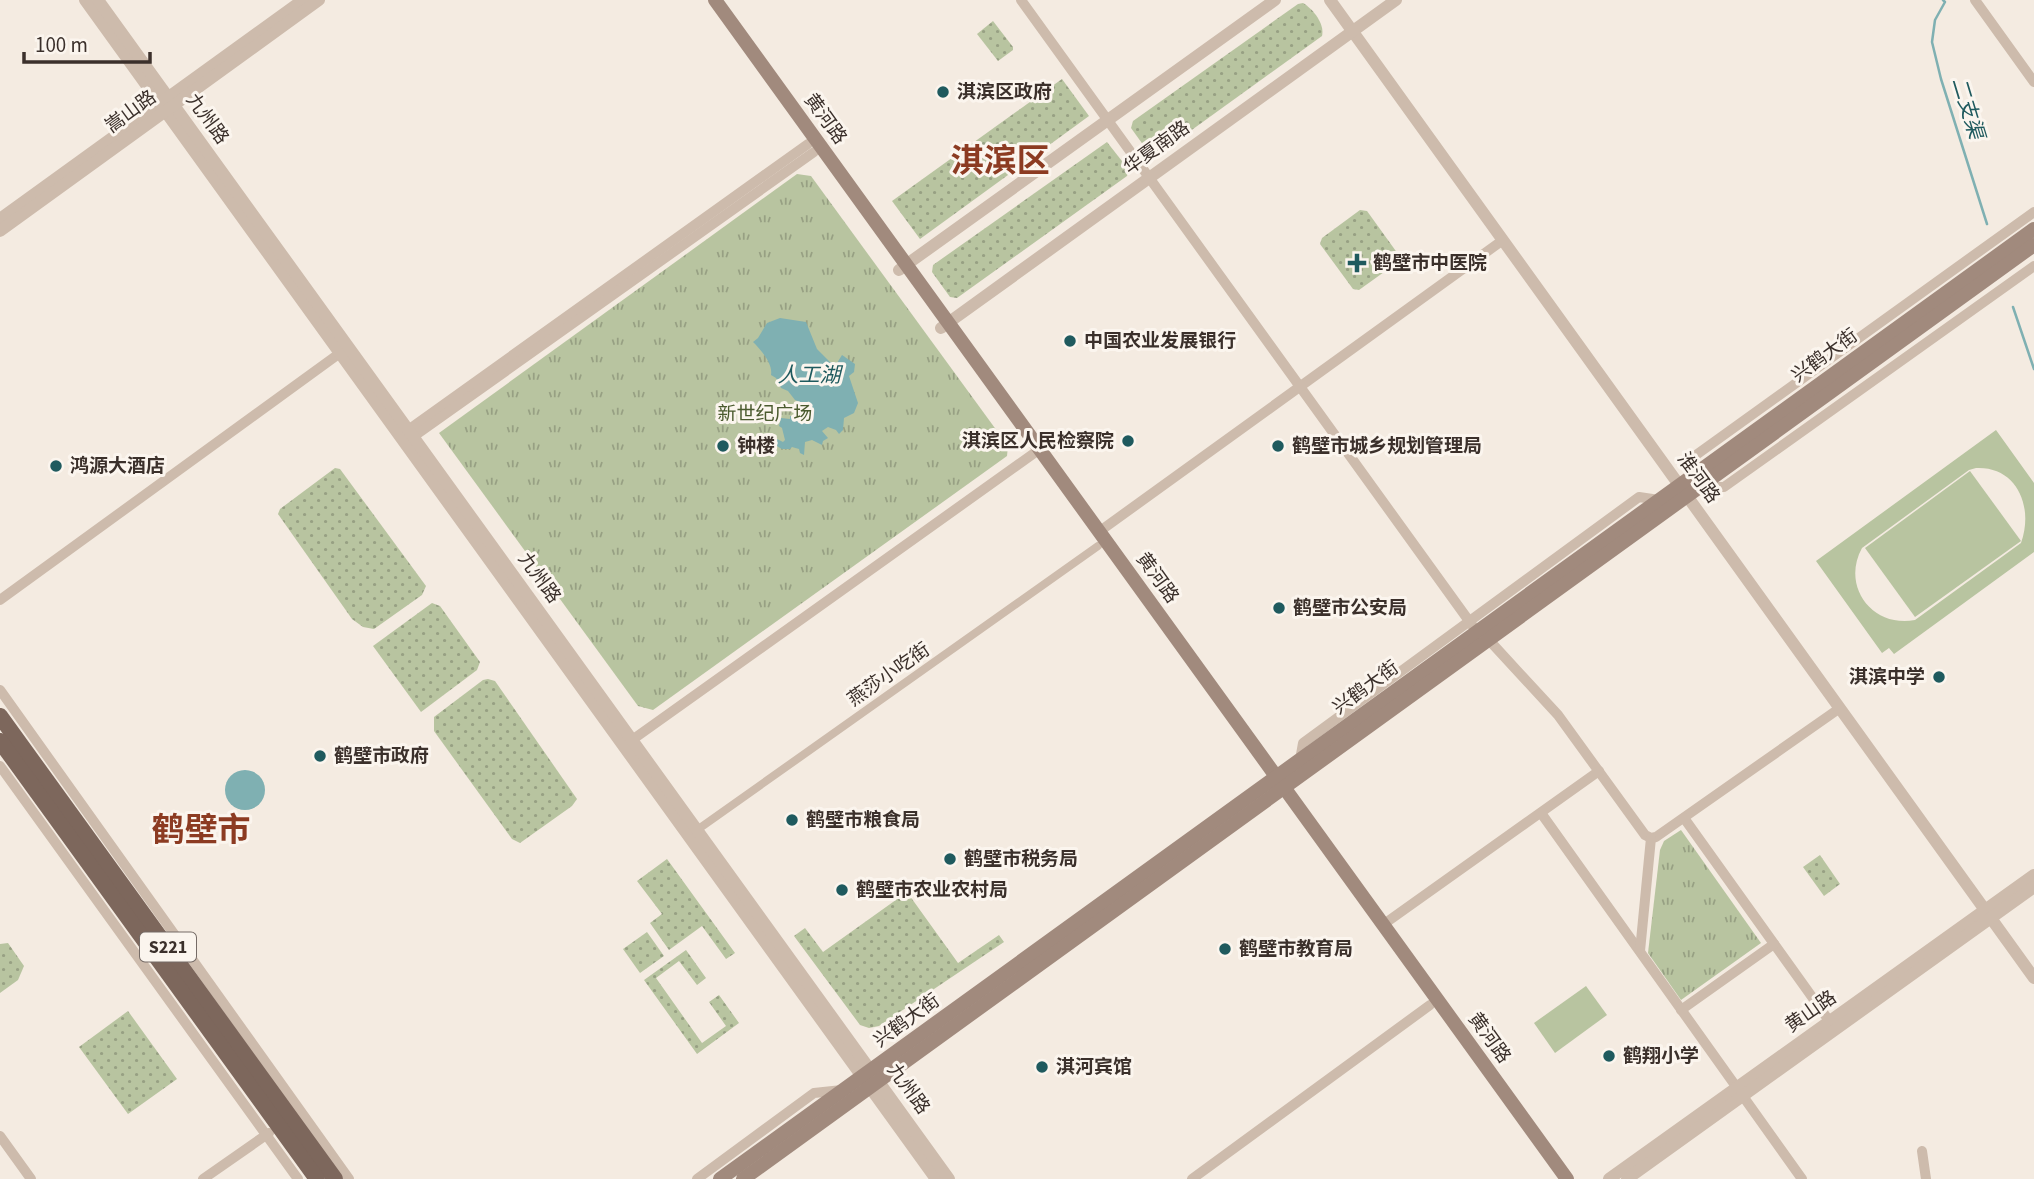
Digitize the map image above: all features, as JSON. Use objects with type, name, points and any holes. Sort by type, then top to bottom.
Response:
[{"type":"main road","name":"黄河路","points":[[704,0],[811,148],[903,267]]},
{"type":"main road","name":"黄河路","points":[[716,0],[903,267],[1277,784],[1430,1005],[1556,1179]]},
{"type":"main road","name":"兴鹤大街","points":[[1277,784],[1300,760],[1659,500],[1688,486],[2034,229]]},
{"type":"main road","name":"兴鹤大街","points":[[743,1179],[870,1079],[1277,784],[1478,631],[2034,245]]},
{"type":"main road","name":"S221","points":[[0,716],[335,1179]]},
{"type":"main road","name":"S221","points":[[0,741],[272,1130],[317,1179]]},
{"type":"main road","name":"黄河路","points":[[1277,784],[1384,924],[1567,1179]]},
{"type":"main road","name":"兴鹤大街","points":[[720,1179],[845,1090],[870,1079]]},
{"type":"street","name":"九州路","points":[[85,0],[167,104],[411,433],[697,830],[936,1179]]},
{"type":"street","name":"九州路","points":[[98,0],[340,353],[870,1079],[949,1179]]},
{"type":"street","name":"嵩山路","points":[[0,231],[303,0]]},
{"type":"street","name":"嵩山路","points":[[0,219],[320,0]]},
{"type":"street","points":[[1021,0],[1478,631],[1558,715],[1645,835],[1651,838]]},
{"type":"street","points":[[903,267],[1275,0]]},
{"type":"street","name":"淮河路","points":[[1330,0],[1503,240],[1688,486],[1840,708],[2034,978]]},
{"type":"street","name":"华夏南路","points":[[945,325],[1396,0]]},
{"type":"street","points":[[1975,0],[2034,82]]},
{"type":"street","points":[[411,433],[811,148]]},
{"type":"street","points":[[2034,212],[1696,455],[1688,486],[1724,487],[2034,266]]},
{"type":"street","points":[[1099,538],[1300,387],[1503,240]]},
{"type":"street","points":[[0,600],[340,353]]},
{"type":"street","points":[[632,740],[1036,452]]},
{"type":"street","name":"燕莎小吃街","points":[[697,830],[1099,538]]},
{"type":"street","points":[[0,690],[349,1179]]},
{"type":"street","points":[[1651,838],[1684,818],[1840,708]]},
{"type":"street","points":[[0,766],[272,1130],[298,1179]]},
{"type":"street","points":[[1384,924],[1599,771]]},
{"type":"street","points":[[1541,813],[1802,1179]]},
{"type":"street","points":[[1684,818],[1830,1022]]},
{"type":"street","points":[[1640,951],[1651,838]]},
{"type":"street","name":"黄山路","points":[[1609,1179],[1740,1092],[1988,914],[2034,874]]},
{"type":"street","name":"黄山路","points":[[1627,1179],[1830,1022],[1988,914],[2034,887]]},
{"type":"street","points":[[1681,1010],[1774,944]]},
{"type":"street","points":[[1192,1179],[1430,1005]]},
{"type":"street","points":[[697,1179],[814,1093],[845,1090]]},
{"type":"street","points":[[203,1179],[272,1130]]},
{"type":"street","points":[[0,1136],[31,1179]]},
{"type":"street","points":[[1922,1151],[1926,1179]]},
{"type":"green space","points":[[1303,3],[1317,17],[1322,27],[1322,36],[1157,155],[1149,153],[1131,128],[1133,121]]},
{"type":"green space","points":[[993,21],[1013,47],[1013,50],[998,61],[977,34]]},
{"type":"green space","points":[[1062,79],[1089,116],[920,239],[892,201]]},
{"type":"green space","points":[[1107,142],[1129,170],[1127,176],[957,298],[950,297],[932,272],[933,265]]},
{"type":"green space","name":"新世纪广场","points":[[797,174],[811,176],[1008,446],[1007,456],[653,710],[638,706],[439,433]]},
{"type":"green space","points":[[1360,210],[1367,211],[1398,254],[1398,262],[1359,290],[1353,289],[1320,244],[1322,238]]},
{"type":"green space","points":[[1996,430],[2034,483],[2034,552],[1894,654],[1889,648],[1882,653],[1816,561]],"holes":[[[1990,469],[2012,481],[2019,491],[2025,516],[2021,543],[1915,620],[1900,621],[1874,611],[1858,590],[1855,576],[1856,562],[1862,548],[1969,470]]]},
{"type":"green space","points":[[335,468],[340,469],[426,586],[422,595],[374,629],[363,627],[352,619],[278,514],[280,509]]},
{"type":"green space","points":[[1970,471],[2021,541],[1915,617],[1865,548]]},
{"type":"green space","points":[[432,603],[440,606],[480,662],[477,670],[421,712],[373,646]]},
{"type":"green space","points":[[488,679],[495,681],[577,799],[572,806],[520,843],[512,839],[434,731],[434,717]]},
{"type":"green space","points":[[1681,830],[1761,943],[1681,1000],[1648,953],[1660,850],[1664,841]]},
{"type":"green space","points":[[1820,855],[1840,884],[1824,896],[1803,867]]},
{"type":"green space","points":[[667,859],[735,953],[726,959],[702,926],[669,950],[650,923],[662,914],[637,881]]},
{"type":"green space","points":[[907,892],[958,963],[999,935],[1004,942],[879,1026],[869,1028],[860,1025],[794,936],[805,928],[823,952]]},
{"type":"green space","points":[[647,932],[664,956],[640,973],[623,949]]},
{"type":"green space","points":[[8,943],[24,966],[18,980],[0,993],[0,944]]},
{"type":"green space","points":[[686,950],[706,978],[697,985],[679,961],[656,978],[702,1043],[726,1026],[709,1002],[719,995],[739,1023],[697,1054],[644,980]]},
{"type":"green space","points":[[1586,986],[1607,1015],[1555,1053],[1534,1023]]},
{"type":"green space","points":[[128,1011],[177,1079],[128,1114],[79,1047]]},
{"type":"water","name":"人工湖","points":[[780,318],[806,322],[817,349],[830,362],[837,363],[842,355],[855,364],[854,372],[849,376],[858,403],[854,413],[844,418],[843,430],[839,434],[828,427],[822,431],[828,438],[822,445],[812,440],[805,442],[804,455],[799,449],[782,449],[773,444],[775,438],[783,442],[785,440],[779,426],[781,418],[803,417],[810,406],[795,400],[788,391],[781,388],[776,378],[771,375],[766,358],[753,342],[767,323]]},
{"type":"water","points":[[245,770],[259,776],[265,790],[259,804],[245,810],[231,804],[225,790],[231,776]]},
{"type":"waterway","name":"二支渠","points":[[1943,0],[1945,2],[1935,20],[1932,42],[1987,224]]},
{"type":"waterway","name":"二支渠","points":[[2013,307],[2034,369]]},
{"type":"place","name":"淇滨区政府","points":[[943,92]]},
{"type":"place","name":"鹤壁市中医院","points":[[1357,263]]},
{"type":"place","name":"中国农业发展银行","points":[[1070,341]]},
{"type":"place","name":"淇滨区人民检察院","points":[[1128,441]]},
{"type":"place","name":"钟楼","points":[[723,446]]},
{"type":"place","name":"鹤壁市城乡规划管理局","points":[[1278,446]]},
{"type":"place","name":"鸿源大酒店","points":[[56,466]]},
{"type":"place","name":"鹤壁市公安局","points":[[1279,608]]},
{"type":"place","name":"淇滨中学","points":[[1939,677]]},
{"type":"place","name":"鹤壁市政府","points":[[320,756]]},
{"type":"place","name":"鹤壁市粮食局","points":[[792,820]]},
{"type":"place","name":"鹤壁市税务局","points":[[950,859]]},
{"type":"place","name":"鹤壁市农业农村局","points":[[842,890]]},
{"type":"place","name":"鹤壁市教育局","points":[[1225,949]]},
{"type":"place","name":"鹤翔小学","points":[[1609,1056]]},
{"type":"place","name":"淇河宾馆","points":[[1042,1067]]},
{"type":"district","name":"淇滨区","points":[[1000,161]]},
{"type":"district","name":"鹤壁市","points":[[201,830]]}]
